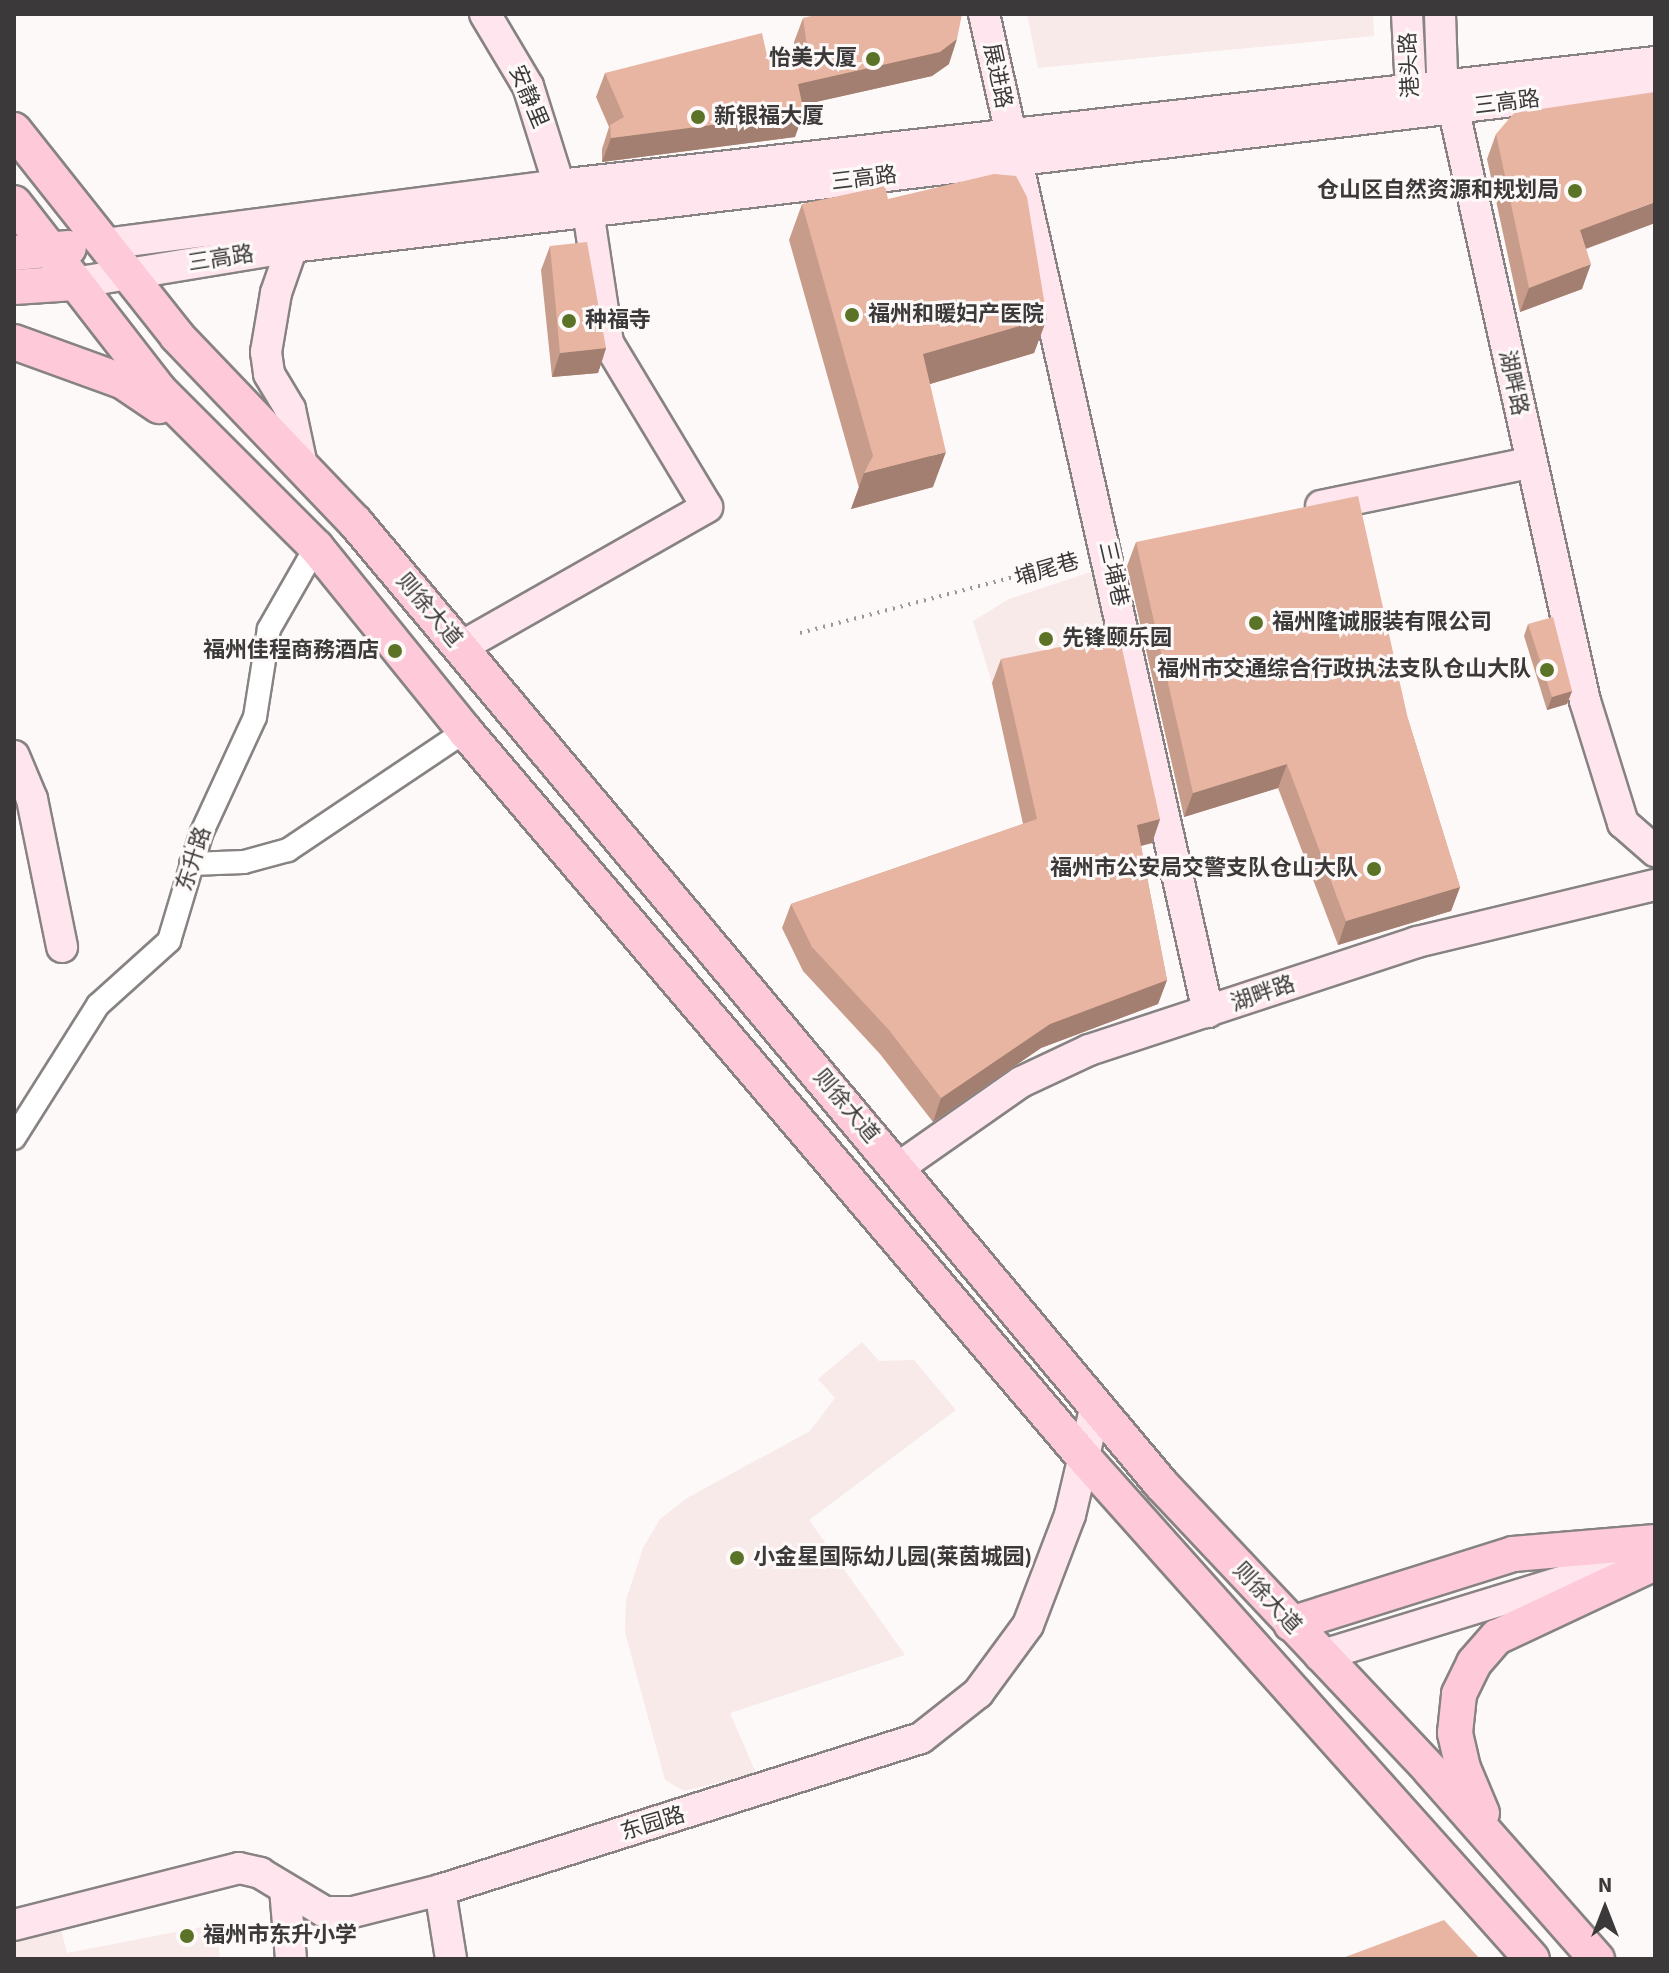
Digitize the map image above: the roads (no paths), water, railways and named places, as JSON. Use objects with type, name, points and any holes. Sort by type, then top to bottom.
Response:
[{"type":"main road","name":"则徐大道","points":[[14,130],[177,336],[355,522],[1161,1484],[1495,1843],[1597,1959]]},
{"type":"main road","name":"则徐大道","points":[[14,203],[159,390],[316,547],[465,731],[1086,1460],[1532,1959]]},
{"type":"main road","points":[[14,253],[105,244]]},
{"type":"main road","points":[[14,287],[74,283]]},
{"type":"main road","points":[[14,342],[136,388],[256,487]]},
{"type":"main road","points":[[1291,1624],[1513,1554],[1655,1542]]},
{"type":"main road","points":[[1495,1843],[1463,1768],[1455,1733],[1459,1694],[1474,1663],[1497,1637],[1655,1563]]},
{"type":"street","name":"安静里","points":[[485,14],[528,86],[559,185]]},
{"type":"street","name":"展进路","points":[[984,14],[1014,149]]},
{"type":"street","name":"港头路","points":[[1407,14],[1412,102]]},
{"type":"street","name":"港头路","points":[[1440,14],[1447,98]]},
{"type":"street","name":"三高路","points":[[1447,98],[1655,62]]},
{"type":"street","name":"三高路","points":[[74,283],[292,247],[588,211],[1014,149],[1447,98],[1655,84]]},
{"type":"street","name":"湖畔路","points":[[1447,98],[1585,701],[1623,823],[1655,851]]},
{"type":"street","name":"三高路","points":[[105,244],[559,185],[1014,149]]},
{"type":"street","name":"三埔巷","points":[[1014,149],[1122,548],[1208,1012]]},
{"type":"street","points":[[461,647],[707,507],[608,343],[588,211]]},
{"type":"street","points":[[292,247],[276,293],[266,352],[276,391],[290,409],[303,470]]},
{"type":"street","points":[[1285,513],[1529,463]]},
{"type":"street","name":"东升路","points":[[14,1138],[98,1005],[169,941],[191,864],[255,717],[269,629],[316,547]]},
{"type":"street","points":[[191,864],[244,862],[288,850],[465,731]]},
{"type":"street","points":[[14,756],[32,799],[62,947]]},
{"type":"street","name":"湖畔路","points":[[898,1168],[1036,1073],[1417,942],[1655,885]]},
{"type":"street","name":"东园路","points":[[14,1925],[227,1869],[260,1873],[310,1905],[339,1914],[440,1890],[903,1745],[938,1729],[978,1693],[1028,1625],[1086,1460],[1096,1405]]},
{"type":"street","points":[[1320,1656],[1655,1552]]},
{"type":"street","points":[[285,1889],[291,1959]]},
{"type":"street","points":[[440,1890],[451,1959]]},
{"type":"place","name":"怡美大厦","points":[[873,59]]},
{"type":"place","name":"新银福大厦","points":[[698,117]]},
{"type":"place","name":"仓山区自然资源和规划局","points":[[1575,191]]},
{"type":"place","name":"福州和暖妇产医院","points":[[852,315]]},
{"type":"place","name":"种福寺","points":[[569,321]]},
{"type":"place","name":"福州隆诚服装有限公司","points":[[1256,623]]},
{"type":"place","name":"先锋颐乐园","points":[[1046,639]]},
{"type":"place","name":"福州佳程商務酒店","points":[[395,651]]},
{"type":"place","name":"福州市交通综合行政执法支队仓山大队","points":[[1547,670]]},
{"type":"place","name":"福州市公安局交警支队仓山大队","points":[[1374,869]]},
{"type":"place","name":"小金星国际幼儿园(莱茵城园)","points":[[737,1558]]},
{"type":"place","name":"福州市东升小学","points":[[187,1936]]}]
